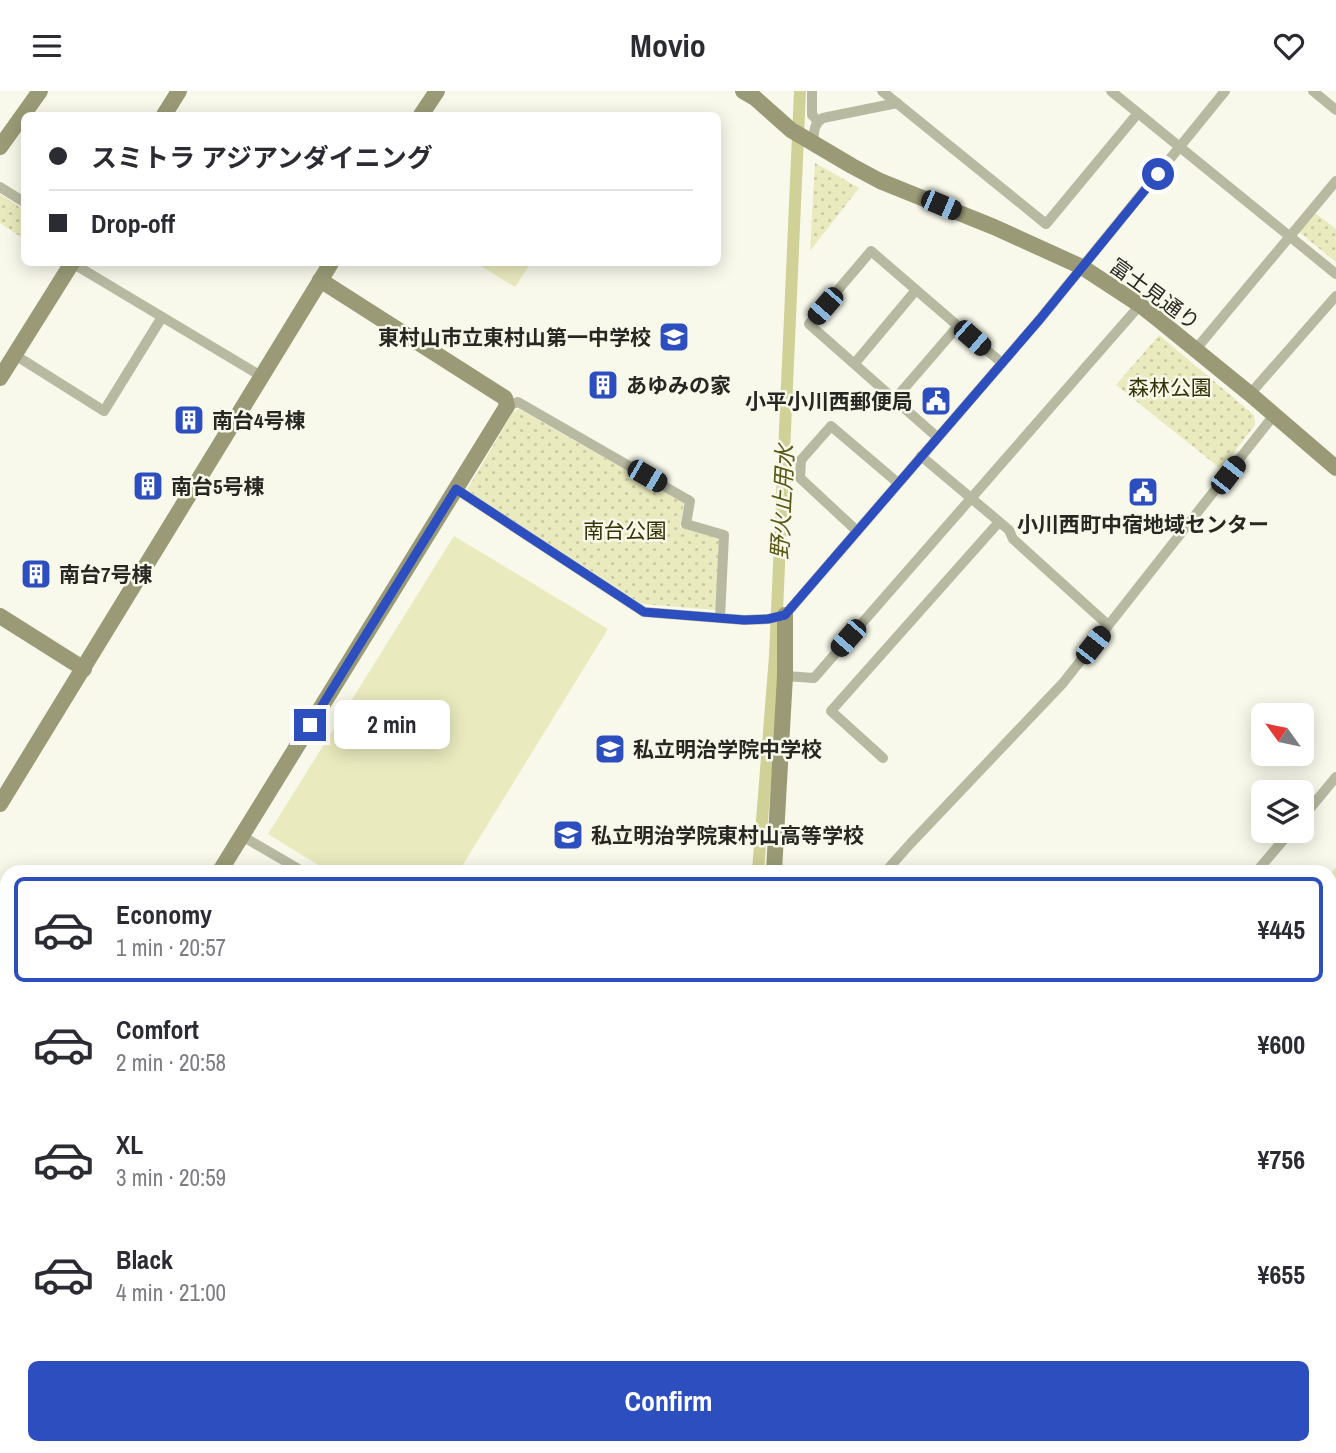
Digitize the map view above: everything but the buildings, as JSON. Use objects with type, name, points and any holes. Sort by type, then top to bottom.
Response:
[{"type":"street","points":[[25,112],[40,91]]},
{"type":"street","points":[[165,112],[179,91]]},
{"type":"street","points":[[423,112],[437,91]]},
{"type":"street","name":"富士見通り","points":[[743,91],[791,130],[880,181],[994,227],[1082,267],[1140,305],[1196,349],[1336,468]]},
{"type":"street","points":[[812,91],[812,115],[818,121]]},
{"type":"street","points":[[882,91],[1046,224],[1138,113]]},
{"type":"street","points":[[1111,91],[1336,274]]},
{"type":"street","points":[[456,489],[644,612],[744,620],[778,617],[857,531],[1002,363],[1225,91]]},
{"type":"street","points":[[1313,91],[1336,110]]},
{"type":"street","points":[[810,142],[818,121],[823,118],[897,103]]},
{"type":"street","points":[[0,146],[21,117]]},
{"type":"street","points":[[1196,349],[1336,181]]},
{"type":"street","points":[[0,187],[21,200]]},
{"type":"street","points":[[937,437],[809,324],[871,251],[1002,363]]},
{"type":"street","points":[[0,378],[70,266]]},
{"type":"street","points":[[77,266],[261,376]]},
{"type":"street","points":[[0,804],[329,266]]},
{"type":"street","points":[[320,280],[505,398],[508,406]]},
{"type":"street","points":[[855,363],[916,290]]},
{"type":"street","points":[[1250,394],[1336,296]]},
{"type":"street","points":[[785,676],[814,678],[1140,305]]},
{"type":"street","points":[[15,355],[104,411],[162,317]]},
{"type":"street","points":[[895,399],[958,326]]},
{"type":"street","points":[[224,865],[508,406],[518,402],[690,501],[686,524],[724,534],[720,618]]},
{"type":"street","points":[[891,865],[1063,683],[1274,415]]},
{"type":"street","points":[[857,531],[800,478],[801,460],[831,426],[898,483]]},
{"type":"street","points":[[921,456],[1009,530],[1013,539],[1108,625]]},
{"type":"street","points":[[883,758],[831,711],[999,522]]},
{"type":"street","points":[[0,616],[83,669]]},
{"type":"street","points":[[774,865],[785,676],[778,617]]},
{"type":"street","points":[[1314,804],[1336,778]]},
{"type":"street","points":[[242,836],[292,865]]},
{"type":"street","points":[[1262,865],[1281,843]]},
{"type":"green space","points":[[815,163],[859,188],[810,251]]},
{"type":"green space","points":[[0,194],[21,208],[21,237],[0,223]]},
{"type":"green space","points":[[1315,213],[1336,229],[1336,262],[1299,232]]},
{"type":"green space","points":[[481,266],[529,266],[515,287]]},
{"type":"green space","name":"森林公園","points":[[1159,335],[1254,415],[1255,425],[1221,469],[1116,385]]},
{"type":"green space","name":"南台公園","points":[[519,409],[684,503],[680,527],[719,537],[716,610],[642,604],[467,490],[513,412]]},
{"type":"green space","points":[[454,536],[608,629],[463,865],[318,865],[268,834]]},
{"type":"waterway","name":"野火止用水","points":[[758,865],[775,656],[800,91]]},
{"type":"place","name":"東村山市立東村山第一中学校","points":[[674,337]]},
{"type":"place","name":"あゆみの家","points":[[603,385]]},
{"type":"place","name":"小平小川西郵便局","points":[[936,401]]},
{"type":"place","name":"南台4号棟","points":[[189,420]]},
{"type":"place","name":"南台5号棟","points":[[148,486]]},
{"type":"place","name":"小川西町中宿地域センター","points":[[1143,492]]},
{"type":"place","name":"南台7号棟","points":[[36,574]]},
{"type":"place","name":"私立明治学院中学校","points":[[610,749]]},
{"type":"place","name":"私立明治学院東村山高等学校","points":[[568,835]]},
{"type":"route","points":[[310,725],[456,489],[644,612],[744,620],[785,615],[1040,319],[1158,174]]}]
